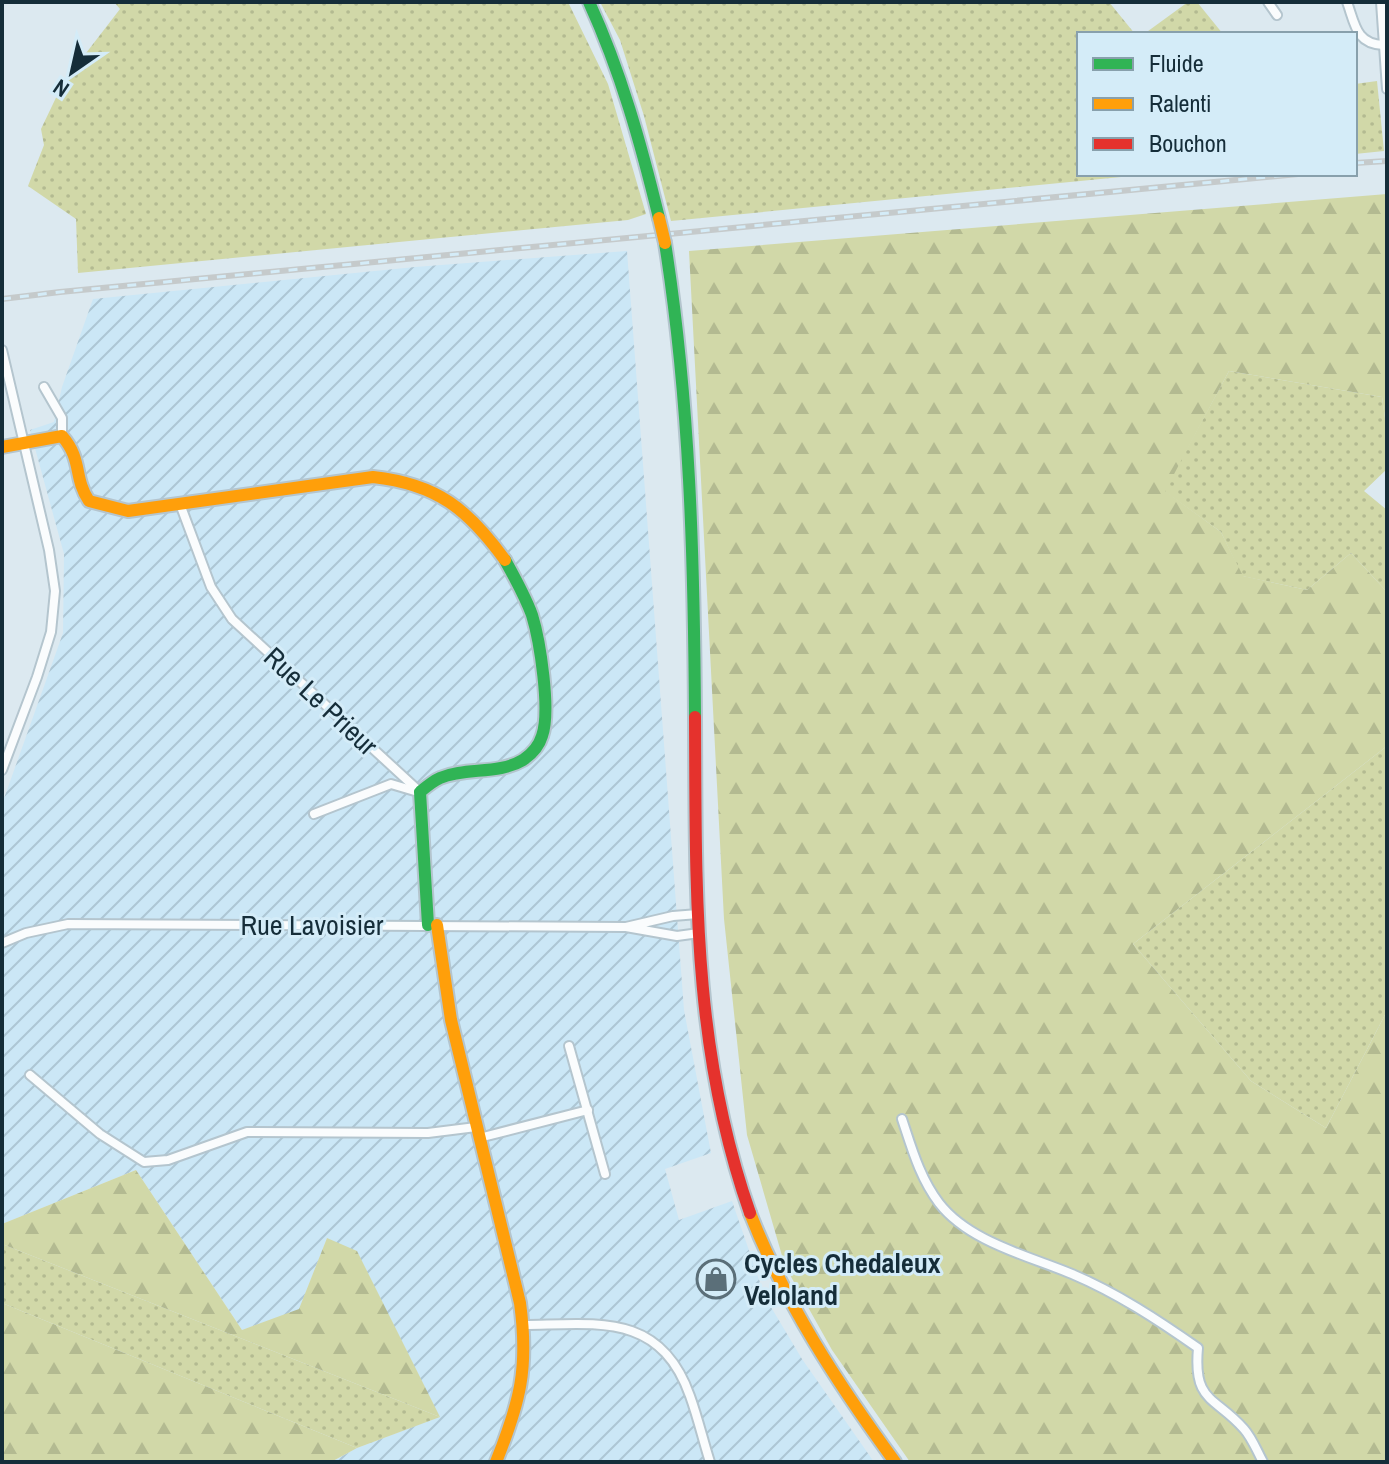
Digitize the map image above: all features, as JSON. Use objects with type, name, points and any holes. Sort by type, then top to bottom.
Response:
[{"type":"street","points":[[589,2],[632,111],[665,243],[680,341],[689,467],[698,914],[704,1016],[714,1086],[750,1212],[781,1284],[833,1372],[895,1462]]},
{"type":"street","points":[[1268,2],[1277,15]]},
{"type":"street","points":[[1347,2],[1359,34],[1371,44],[1383,45]]},
{"type":"street","points":[[1381,2],[1387,89]]},
{"type":"street","points":[[2,350],[54,572],[54,613],[37,677],[2,770]]},
{"type":"street","points":[[44,387],[62,418],[62,436],[74,447],[79,459],[81,492],[89,501],[100,506],[128,511],[373,477],[396,479],[446,497],[478,526],[504,560],[527,603],[537,634],[546,713],[543,737],[532,753],[516,763],[440,778],[420,792],[432,925],[451,1020],[524,1325],[526,1354],[522,1390],[496,1462]]},
{"type":"street","points":[[2,447],[62,436]]},
{"type":"street","name":"Rue Le Prieur","points":[[180,504],[211,587],[232,619],[420,792]]},
{"type":"street","name":"Rue Le Prieur","points":[[314,814],[391,784],[420,792]]},
{"type":"street","name":"Rue Lavoisier","points":[[626,927],[673,916],[698,914]]},
{"type":"street","name":"Rue Lavoisier","points":[[2,943],[26,933],[68,924],[626,927],[677,936],[699,933]]},
{"type":"street","points":[[569,1046],[605,1174]]},
{"type":"street","points":[[30,1075],[100,1134],[144,1162],[168,1160],[247,1132],[478,1132],[588,1110]]},
{"type":"street","points":[[902,1119],[922,1177],[941,1205],[965,1226],[1010,1252],[1073,1274],[1145,1311],[1198,1348],[1196,1370],[1206,1398],[1245,1429],[1263,1462]]},
{"type":"street","points":[[524,1325],[602,1324],[635,1330],[659,1346],[676,1365],[686,1386],[710,1462]]},
{"type":"shaded area","points":[[627,251],[684,1010],[711,1153],[665,1169],[679,1220],[732,1201],[765,1297],[802,1359],[874,1462],[331,1462],[357,1448],[439,1417],[327,1238],[299,1310],[242,1330],[136,1170],[2,1224],[2,804],[63,633],[64,554],[30,430],[54,422],[62,387],[93,299],[415,267]]},
{"type":"green space","points":[[114,2],[568,2],[608,84],[646,214],[628,220],[78,273],[76,219],[28,186],[44,145],[41,129],[63,83],[120,9]]},
{"type":"green space","points":[[600,2],[1109,2],[1133,32],[1077,32],[1077,176],[1132,176],[671,221],[644,116],[620,40]]},
{"type":"green space","points":[[1188,2],[1197,2],[1221,32],[1147,32]]},
{"type":"green space","points":[[1377,81],[1384,151],[1357,154],[1357,84]]},
{"type":"green space","points":[[1387,194],[1387,432],[1382,397],[1229,371],[1165,491],[1221,532],[1243,576],[1307,590],[1351,553],[1387,592],[1387,746],[1133,944],[1251,1081],[1326,1128],[1387,1011],[1387,1462],[910,1462],[832,1350],[785,1266],[747,1135],[724,919],[689,251]]},
{"type":"green space","points":[[1229,371],[1382,397],[1387,432],[1387,469],[1364,491],[1387,510],[1387,592],[1351,553],[1307,590],[1242,576],[1221,532],[1164,491]]},
{"type":"green space","points":[[1387,746],[1387,1011],[1326,1128],[1251,1081],[1133,944]]},
{"type":"green space","points":[[136,1170],[242,1330],[299,1309],[327,1238],[357,1251],[440,1417],[2,1244],[2,1224]]},
{"type":"green space","points":[[2,1244],[440,1417],[357,1448],[2,1303]]},
{"type":"green space","points":[[2,1303],[357,1448],[331,1462],[2,1462]]},
{"type":"railway","points":[[1357,163],[1387,161]]},
{"type":"railway","points":[[2,299],[1277,176]]},
{"type":"traffic: fast","points":[[589,2],[629,108],[659,218]]},
{"type":"traffic: fast","points":[[665,243],[680,361],[689,480],[695,717]]},
{"type":"traffic: fast","points":[[428,925],[420,792],[450,775],[513,765],[532,752],[542,736],[545,710],[543,676],[535,627],[526,601],[505,560]]},
{"type":"traffic: slow","points":[[659,218],[665,243]]},
{"type":"traffic: slow","points":[[2,447],[62,436],[73,453],[89,501],[128,511],[373,477],[396,480],[433,493],[464,513],[505,560]]},
{"type":"traffic: slow","points":[[437,925],[451,1020],[523,1326],[523,1366],[517,1402],[496,1462]]},
{"type":"traffic: slow","points":[[750,1213],[779,1279],[814,1342],[895,1462]]},
{"type":"traffic: jam","points":[[695,717],[698,906],[707,1029],[731,1151],[750,1213]]},
{"type":"place","name":"Cycles Chedaleux Veloland","points":[[716,1279]]}]
